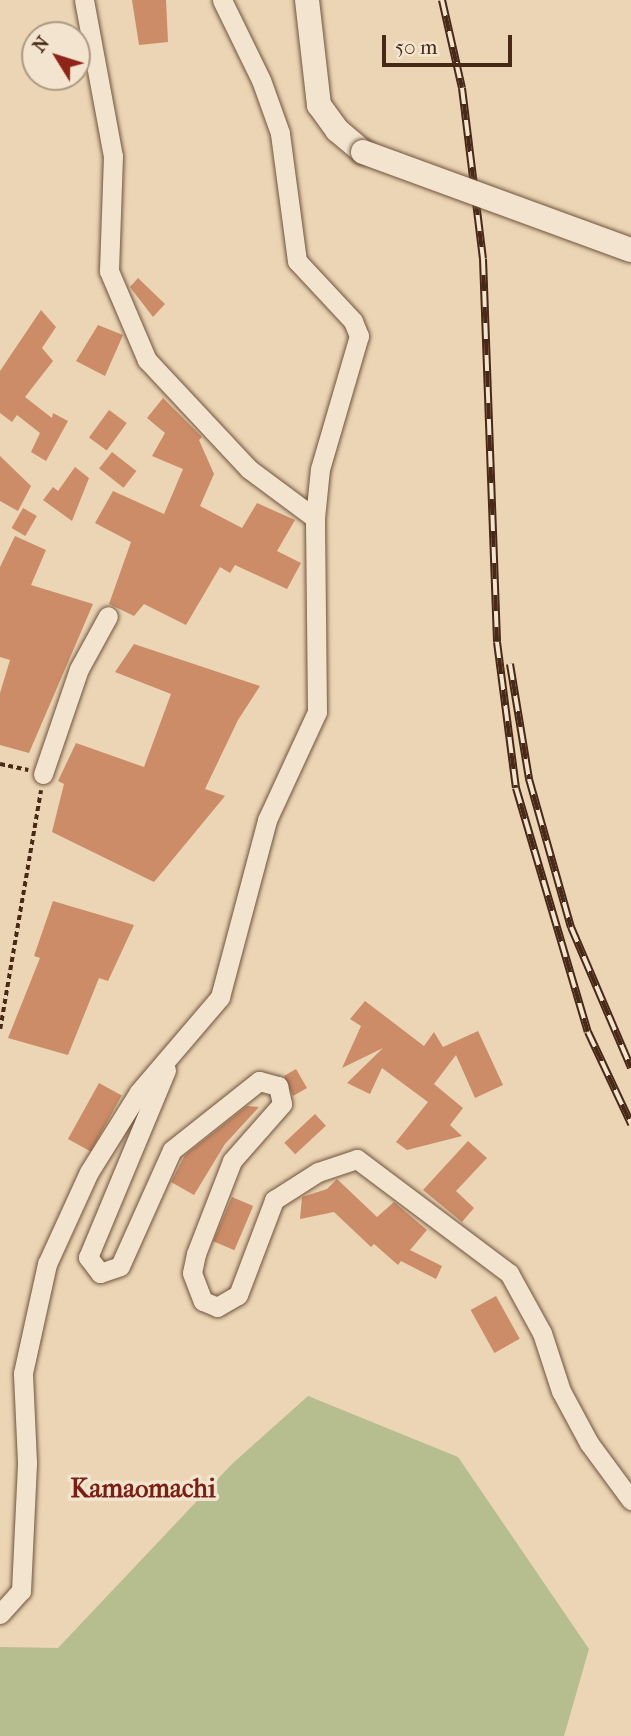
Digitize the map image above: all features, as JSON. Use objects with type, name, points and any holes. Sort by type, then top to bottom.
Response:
[{"type":"street","points":[[84,0],[113,156],[109,271],[146,360],[249,469],[315,518]]},
{"type":"street","points":[[0,1614],[21,1591],[27,1462],[23,1373],[47,1264],[89,1172],[139,1091],[177,1043],[220,998],[267,820],[317,712],[315,518],[320,469],[359,336],[353,321],[297,261],[280,133],[261,80],[222,0]]},
{"type":"street","points":[[307,0],[319,105],[337,130],[363,152],[631,250]]},
{"type":"street","points":[[43,774],[79,669],[108,616]]},
{"type":"street","points":[[177,1043],[88,1257],[100,1273],[120,1266],[172,1150],[259,1081],[278,1086],[282,1104],[232,1161],[195,1254],[192,1272],[203,1301],[217,1307],[238,1295],[274,1200],[318,1172],[357,1159],[509,1273],[542,1332],[561,1391],[590,1443],[631,1500]]},
{"type":"path","points":[[0,764],[43,774],[0,1029]]},
{"type":"green space","points":[[308,1396],[458,1457],[589,1649],[564,1736],[0,1736],[0,1647],[58,1648],[232,1464]]},
{"type":"building","points":[[132,0],[166,0],[168,42],[139,45]]},
{"type":"building","points":[[138,278],[165,304],[153,317],[130,287]]},
{"type":"building","points":[[41,310],[56,327],[42,348],[53,361],[25,397],[52,418],[53,413],[68,421],[46,461],[31,452],[40,433],[17,415],[12,422],[0,413],[0,371]]},
{"type":"building","points":[[98,325],[123,335],[105,376],[76,361]]},
{"type":"building","points":[[163,398],[202,437],[199,440],[214,474],[200,506],[242,528],[257,503],[295,520],[277,551],[301,563],[287,589],[235,565],[230,573],[220,567],[186,625],[144,604],[134,616],[109,604],[131,542],[95,523],[113,491],[164,514],[183,469],[152,456],[165,433],[147,418]]},
{"type":"building","points":[[109,410],[127,423],[107,450],[89,438]]},
{"type":"building","points":[[112,452],[136,471],[123,488],[99,469]]},
{"type":"building","points":[[0,456],[31,486],[18,511],[0,501]]},
{"type":"building","points":[[75,467],[89,478],[72,521],[43,500],[53,487],[58,491]]},
{"type":"building","points":[[23,508],[37,516],[25,536],[12,528]]},
{"type":"building","points":[[15,536],[46,550],[31,585],[93,604],[29,753],[0,745],[0,693],[10,660],[0,657],[0,567]]},
{"type":"building","points":[[134,644],[260,686],[238,720],[205,789],[225,796],[154,882],[52,832],[64,784],[58,781],[76,743],[144,767],[171,694],[115,672]]},
{"type":"building","points":[[53,901],[134,925],[108,981],[99,978],[68,1055],[8,1038],[40,958],[34,956]]},
{"type":"building","points":[[365,1001],[424,1046],[434,1032],[443,1047],[478,1031],[503,1085],[475,1098],[456,1055],[434,1084],[463,1108],[450,1125],[462,1136],[407,1150],[396,1142],[428,1102],[382,1068],[370,1094],[347,1083],[383,1048],[342,1068],[361,1026],[350,1019]]},
{"type":"building","points":[[296,1069],[307,1088],[293,1096],[284,1076]]},
{"type":"building","points":[[99,1083],[122,1096],[91,1152],[68,1139]]},
{"type":"building","points":[[247,1106],[259,1107],[225,1144],[194,1195],[171,1182],[185,1155]]},
{"type":"building","points":[[315,1114],[326,1126],[295,1154],[284,1143]]},
{"type":"building","points":[[468,1141],[487,1158],[456,1191],[474,1208],[462,1222],[423,1190]]},
{"type":"building","points":[[337,1179],[377,1217],[394,1202],[427,1230],[410,1250],[442,1266],[436,1279],[401,1261],[398,1265],[374,1244],[371,1247],[334,1212],[300,1219],[302,1197],[327,1189]]},
{"type":"building","points":[[232,1197],[253,1206],[234,1250],[213,1241]]},
{"type":"building","points":[[496,1296],[520,1339],[494,1353],[471,1310]]},
{"type":"railway","points":[[442,0],[462,88],[483,259],[497,642],[516,788],[588,1032],[631,1124]]},
{"type":"railway","points":[[510,664],[529,779],[571,927],[631,1068]]},
{"type":"district","name":"Kamaomachi","points":[[143,1489]]}]
